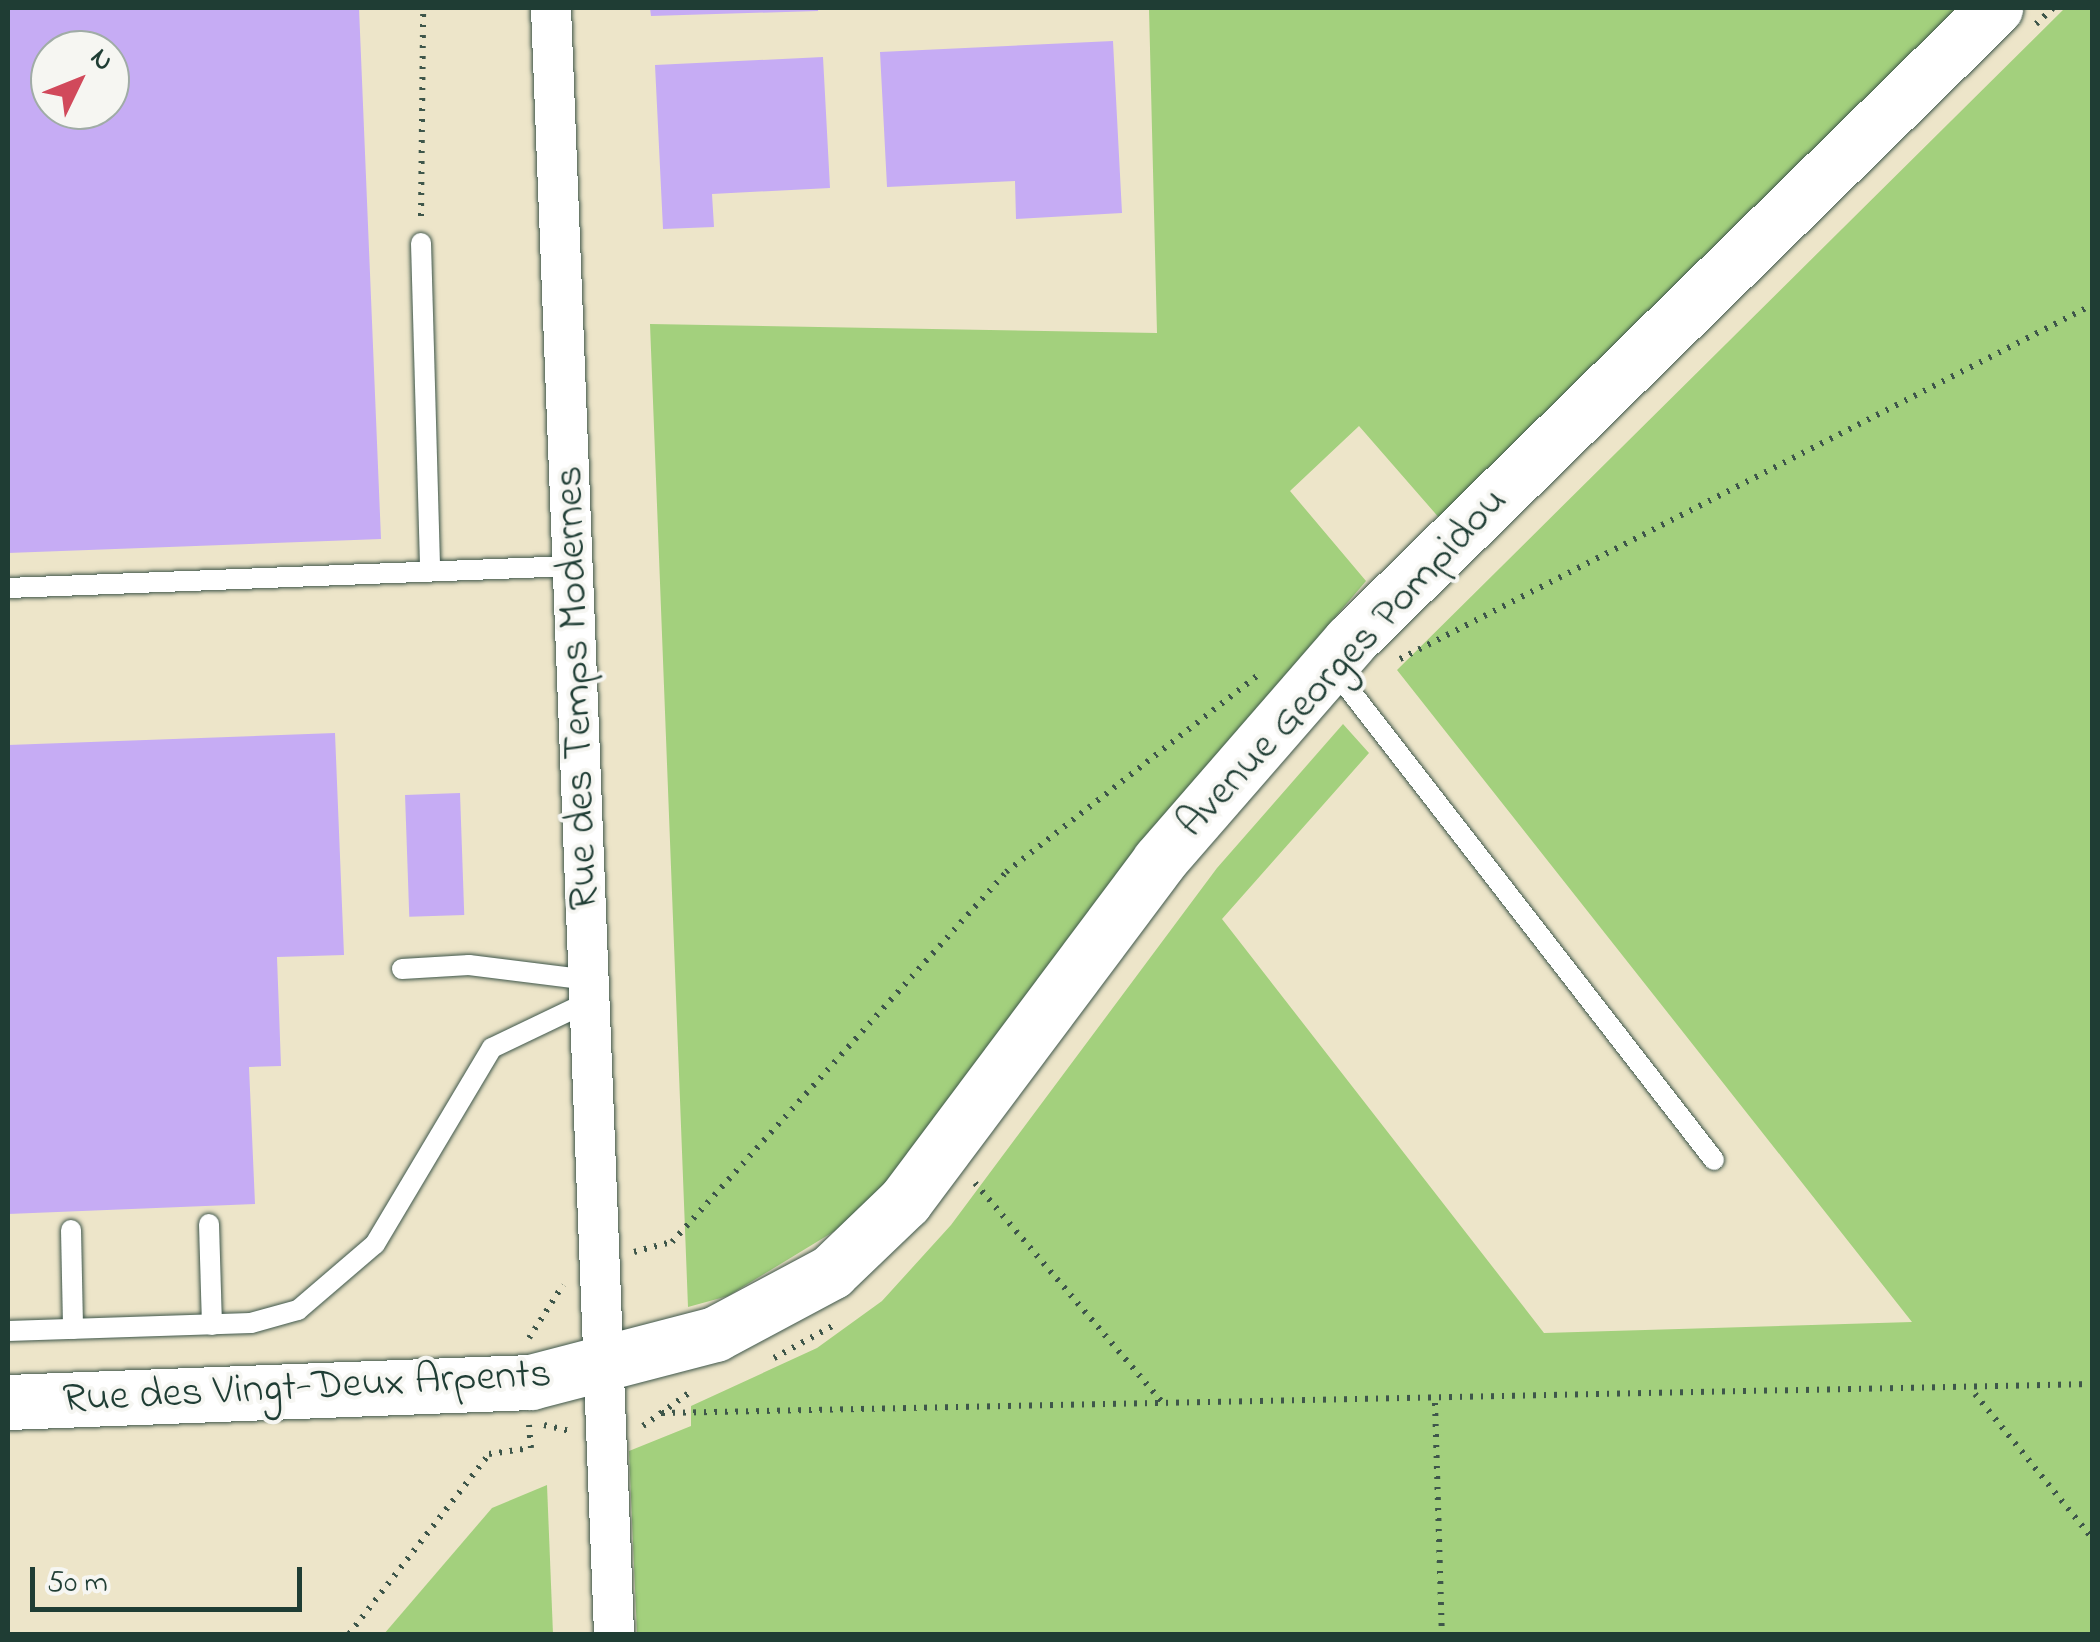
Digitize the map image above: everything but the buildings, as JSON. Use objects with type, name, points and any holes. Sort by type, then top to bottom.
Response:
[{"type":"main road","name":"Avenue Georges Pompidou","points":[[605,1368],[761,1314],[876,1234],[1159,861],[1330,667],[1995,8]]},
{"type":"main road","name":"Rue des Vingt-Deux Arpents","points":[[8,1402],[531,1382],[605,1368]]},
{"type":"street","name":"Rue des Temps Modernes","points":[[551,8],[614,1634]]},
{"type":"lane","points":[[421,243],[430,571]]},
{"type":"lane","points":[[8,588],[573,566]]},
{"type":"lane","points":[[1330,667],[1714,1160]]},
{"type":"lane","points":[[402,970],[469,964],[590,990]]},
{"type":"lane","points":[[8,1330],[212,1324],[298,1310],[338,1284],[375,1244],[492,1048],[590,990]]},
{"type":"lane","points":[[209,1224],[212,1324]]},
{"type":"lane","points":[[71,1230],[73,1329]]},
{"type":"path","points":[[421,243],[422,8]]},
{"type":"path","points":[[349,1634],[488,1454],[531,1448],[529,1336],[562,1286],[566,1262],[672,1242],[1006,872],[1230,690],[1330,667],[2092,304]]},
{"type":"path","points":[[974,1182],[1166,1407]]},
{"type":"path","points":[[660,1413],[1974,1393],[2092,1384]]},
{"type":"path","points":[[1974,1393],[2092,1538]]},
{"type":"path","points":[[1436,1402],[1442,1634]]},
{"type":"green space","points":[[1149,8],[1959,8],[1441,520],[1359,426],[1290,491],[1366,581],[1175,805],[861,1215],[728,1296],[688,1307],[650,324],[1157,333]]},
{"type":"green space","points":[[2065,8],[2092,8],[2092,1634],[637,1634],[629,1451],[691,1426],[691,1406],[817,1348],[882,1301],[951,1225],[1217,868],[1343,724],[1369,753],[1222,919],[1544,1333],[1912,1322],[1397,670]]},
{"type":"green space","points":[[547,1485],[553,1634],[384,1634],[492,1508]]}]
